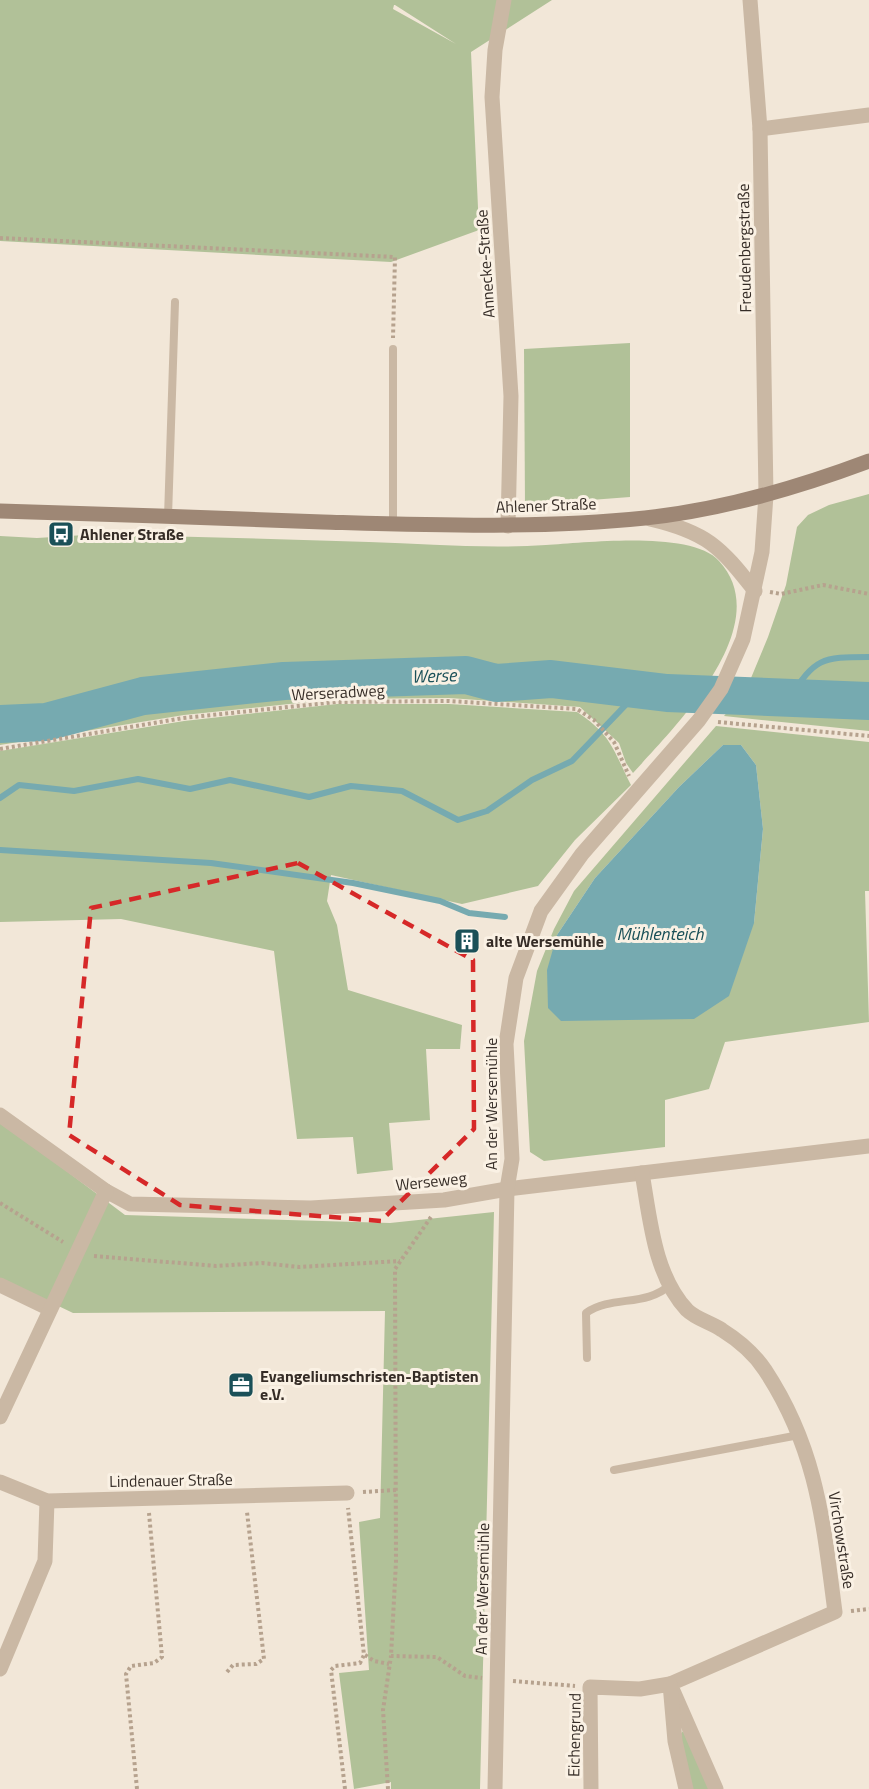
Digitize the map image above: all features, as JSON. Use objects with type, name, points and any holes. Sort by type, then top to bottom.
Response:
[{"type":"main road","name":"Ahlener Straße","points":[[0,511],[508,526],[646,518],[707,508],[766,495],[869,461]]},
{"type":"street","name":"Annecke-Straße","points":[[504,0],[495,50],[492,97],[511,396],[508,526]]},
{"type":"street","name":"Freudenbergstraße","points":[[750,0],[760,129],[766,495]]},
{"type":"street","points":[[760,129],[869,115]]},
{"type":"street","name":"An der Wersemühle","points":[[495,1789],[507,1189],[512,1159],[506,1044],[516,978],[541,911],[582,854],[699,720],[721,689],[743,639],[755,591],[762,552],[766,495]]},
{"type":"street","points":[[646,518],[679,525],[709,541],[725,553],[755,591]]},
{"type":"street","name":"Werseweg","points":[[0,1115],[106,1191],[130,1204],[311,1208],[444,1200],[507,1189],[869,1146]]},
{"type":"street","name":"Virchowstraße","points":[[642,1173],[656,1248],[670,1285],[688,1311],[724,1331],[753,1355],[789,1409],[821,1504],[835,1612]]},
{"type":"street","points":[[0,1417],[106,1191]]},
{"type":"street","points":[[0,1285],[50,1309]]},
{"type":"street","name":"Lindenauer Straße","points":[[0,1482],[47,1501],[347,1493]]},
{"type":"street","points":[[0,1669],[45,1561],[47,1501]]},
{"type":"street","name":"Eichengrund","points":[[591,1789],[590,1687],[640,1689],[670,1684],[835,1612]]},
{"type":"street","points":[[670,1684],[675,1741],[686,1789]]},
{"type":"street","points":[[670,1684],[716,1789]]},
{"type":"lane","points":[[168,517],[175,302]]},
{"type":"lane","points":[[393,349],[393,524]]},
{"type":"lane","points":[[587,1358],[586,1313],[596,1306],[659,1295],[670,1285]]},
{"type":"lane","points":[[614,1470],[799,1435]]},
{"type":"path","points":[[0,238],[394,257],[393,349]]},
{"type":"path","points":[[755,591],[781,594],[823,585],[869,594]]},
{"type":"path","name":"Werseradweg","points":[[0,749],[183,718],[336,702],[449,702],[566,707],[577,709],[594,720],[614,741],[623,764],[633,783],[639,789]]},
{"type":"path","points":[[699,720],[869,736]]},
{"type":"path","points":[[388,1789],[383,1710],[391,1656],[396,1562],[395,1269],[444,1200]]},
{"type":"path","points":[[0,1203],[77,1250],[95,1257],[216,1266],[262,1263],[298,1267],[400,1261]]},
{"type":"path","points":[[345,1789],[331,1670],[335,1666],[360,1664],[364,1655],[347,1493],[396,1490]]},
{"type":"path","points":[[227,1672],[233,1665],[256,1664],[264,1659],[245,1497]]},
{"type":"path","points":[[137,1789],[126,1674],[131,1666],[154,1663],[162,1657],[148,1499]]},
{"type":"path","points":[[364,1655],[374,1661],[389,1664]]},
{"type":"path","points":[[391,1656],[437,1657],[465,1676],[590,1687]]},
{"type":"highlighted area","points":[[298,863],[473,960],[474,1129],[381,1221],[180,1205],[69,1135],[91,908]]},
{"type":"green space","points":[[0,0],[552,0],[471,52],[479,230],[391,262],[0,241]],"holes":[[[395,5],[456,44],[393,9]]]},
{"type":"green space","points":[[630,343],[630,497],[525,505],[524,349]]},
{"type":"green space","points":[[869,494],[869,731],[724,716],[746,690],[768,637],[786,585],[797,527],[808,515],[829,505]]},
{"type":"green space","points":[[101,534],[480,546],[611,541],[663,542],[686,545],[705,551],[719,561],[734,587],[736,615],[729,644],[714,674],[672,730],[633,773],[626,763],[619,743],[580,707],[449,698],[336,699],[184,715],[0,745],[0,536],[37,538]]},
{"type":"green space","points":[[337,704],[449,704],[577,712],[605,736],[631,785],[575,840],[538,886],[462,904],[331,875],[327,901],[337,925],[348,990],[462,1025],[460,1049],[426,1049],[430,1120],[389,1123],[393,1170],[357,1174],[353,1137],[297,1139],[274,951],[121,919],[0,922],[0,751],[184,721]]},
{"type":"green space","points":[[716,726],[869,742],[869,891],[865,891],[869,1022],[725,1042],[709,1089],[665,1100],[665,1147],[544,1161],[530,1152],[524,1041],[537,971],[554,929],[574,891]],"holes":[[[723,745],[741,745],[756,765],[763,829],[754,923],[557,935],[595,878],[679,787]]]},
{"type":"green space","points":[[0,1121],[125,1215],[390,1223],[494,1212],[480,1789],[391,1789],[391,1782],[354,1789],[339,1673],[369,1670],[359,1522],[380,1518],[385,1311],[73,1313],[0,1278]]},
{"type":"green space","points":[[683,1731],[710,1789],[690,1789],[680,1735]]},
{"type":"water","name":"Mühlenteich","points":[[723,745],[741,745],[756,765],[763,829],[754,923],[729,996],[694,1019],[561,1021],[548,1008],[547,970],[557,935],[595,878],[679,787]]},
{"type":"waterway","points":[[789,699],[806,675],[821,663],[829,659],[869,657]]},
{"type":"waterway","name":"Werse","points":[[0,724],[46,722],[143,696],[284,681],[466,675],[496,683],[551,679],[667,693],[869,701]]},
{"type":"waterway","points":[[0,798],[19,785],[74,791],[138,779],[190,789],[230,780],[309,797],[351,786],[402,791],[458,820],[487,811],[532,780],[572,761],[640,690]]},
{"type":"waterway","points":[[0,850],[211,863],[353,883],[440,901],[469,913],[505,917]]},
{"type":"place","name":"Ahlener Straße","points":[[61,534]]},
{"type":"place","name":"alte Wersemühle","points":[[467,941]]},
{"type":"place","name":"Evangeliumschristen-Baptisten e.V.","points":[[241,1385]]}]
